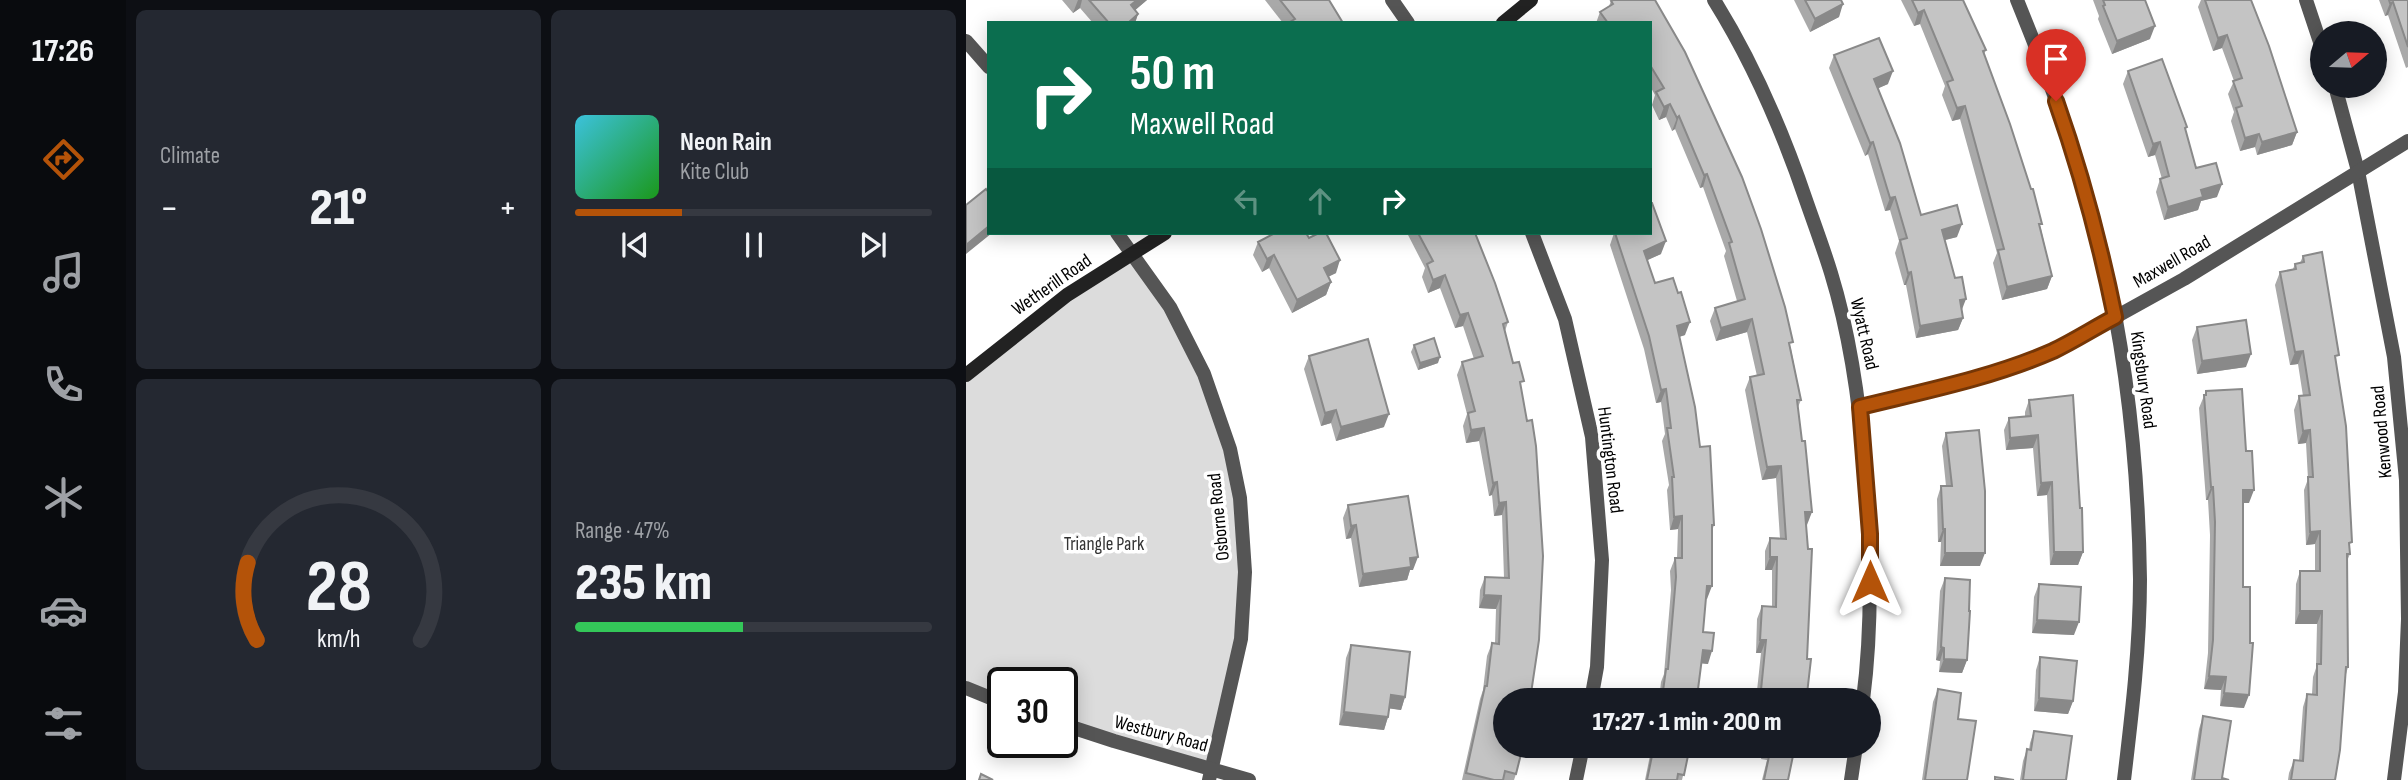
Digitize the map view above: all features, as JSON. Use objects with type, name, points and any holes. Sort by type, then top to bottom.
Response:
[{"type":"street","points":[[1392,0],[1407,21]]},
{"type":"street","points":[[1505,21],[1531,0]]},
{"type":"street","name":"Wyatt Road","points":[[1714,0],[1768,100],[1789,149],[1831,275],[1860,407],[1870,546],[1870,606],[1864,688]]},
{"type":"street","name":"Kingsbury Road","points":[[2017,0],[2048,77],[2081,174],[2099,241],[2127,388],[2137,494],[2140,581],[2135,687],[2124,780]]},
{"type":"street","points":[[2306,0],[2313,21]]},
{"type":"street","points":[[966,41],[987,65]]},
{"type":"street","name":"Kenwood Road","points":[[2338,98],[2358,172],[2394,357],[2406,480],[2408,619],[2395,780]]},
{"type":"street","name":"Maxwell Road","points":[[1860,407],[1978,378],[2056,349],[2184,279],[2408,141]]},
{"type":"street","name":"Osborne Road","points":[[1118,235],[1170,307],[1205,374],[1230,449],[1240,498],[1245,572],[1241,639],[1211,774]]},
{"type":"street","name":"Wetherill Road","points":[[966,375],[1067,295],[1162,235]]},
{"type":"street","name":"Huntington Road","points":[[1533,235],[1565,319],[1592,437],[1602,560],[1597,667],[1593,688]]},
{"type":"street","points":[[966,688],[987,697]]},
{"type":"street","name":"Westbury Road","points":[[1078,729],[1211,774],[1249,780]]},
{"type":"street","points":[[1576,780],[1581,758]]},
{"type":"street","points":[[1851,780],[1854,758]]},
{"type":"green space","name":"Triangle Park","points":[[1132,254],[1205,374],[1240,498],[1241,639],[1213,768],[1078,729],[1078,667],[987,667],[987,697],[966,688],[966,375]]},
{"type":"building","points":[[1089,0],[1137,0],[1131,5],[1138,14],[1130,21],[1107,21]]},
{"type":"building","points":[[1280,0],[1329,0],[1342,21],[1292,21],[1295,19]]},
{"type":"building","points":[[1613,0],[1655,0],[1685,52],[1742,177],[1785,307],[1793,342],[1789,343],[1801,400],[1797,400],[1802,441],[1805,441],[1812,512],[1805,512],[1808,549],[1812,549],[1807,659],[1811,659],[1808,688],[1761,688],[1766,640],[1760,640],[1762,606],[1776,607],[1777,557],[1770,557],[1770,538],[1786,539],[1781,466],[1767,467],[1750,377],[1764,374],[1752,319],[1721,328],[1715,308],[1745,299],[1729,243],[1732,242],[1707,174],[1704,175],[1679,116],[1677,118],[1670,104],[1664,107],[1656,92],[1664,88],[1652,68],[1652,21],[1607,21],[1600,12],[1613,4]]},
{"type":"building","points":[[1805,0],[1841,0],[1843,4],[1815,19]]},
{"type":"building","points":[[1912,0],[1963,0],[1986,50],[1983,51],[2033,189],[2052,276],[2007,287],[1998,250],[2004,249],[1965,106],[1957,108],[1947,82],[1953,80],[1924,10],[1918,13]]},
{"type":"building","points":[[2103,0],[2145,0],[2155,26],[2117,41]]},
{"type":"building","points":[[2205,0],[2251,0],[2297,132],[2262,142],[2259,134],[2245,138],[2236,108],[2242,106],[2233,81],[2242,78],[2227,35],[2218,38]]},
{"type":"building","points":[[2389,0],[2408,0],[2408,47],[2393,2],[2390,3]]},
{"type":"building","points":[[1879,38],[1893,71],[1874,79],[1900,143],[1921,215],[1957,205],[1962,224],[1942,230],[1955,278],[1962,277],[1966,299],[1960,300],[1963,318],[1920,326],[1911,272],[1908,273],[1900,240],[1907,238],[1895,197],[1890,198],[1873,142],[1870,143],[1834,55]]},
{"type":"building","points":[[2162,59],[2187,127],[2185,128],[2196,168],[2216,163],[2222,184],[2201,190],[2203,197],[2168,207],[2160,179],[2169,176],[2160,142],[2153,144],[2128,71]]},
{"type":"building","points":[[987,190],[987,228],[966,245],[966,205]]},
{"type":"building","points":[[1652,203],[1666,241],[1644,251],[1655,283],[1673,278],[1678,293],[1681,292],[1690,322],[1677,326],[1695,407],[1700,447],[1710,446],[1714,525],[1712,586],[1707,586],[1703,632],[1714,633],[1712,651],[1703,650],[1698,688],[1663,688],[1668,669],[1676,577],[1675,558],[1682,558],[1682,516],[1674,517],[1674,477],[1667,428],[1671,428],[1666,389],[1661,390],[1649,336],[1616,235],[1652,235]]},
{"type":"building","points":[[1271,235],[1307,235],[1309,238],[1327,235],[1340,260],[1324,268],[1331,282],[1297,300],[1274,255],[1267,259],[1258,242]]},
{"type":"building","points":[[1419,235],[1476,235],[1508,322],[1503,324],[1513,363],[1519,362],[1524,381],[1520,382],[1527,421],[1532,420],[1536,446],[1543,556],[1539,640],[1532,688],[1493,688],[1493,758],[1520,758],[1516,774],[1505,771],[1503,780],[1466,773],[1487,686],[1492,643],[1499,644],[1501,596],[1484,595],[1485,577],[1509,578],[1506,502],[1499,503],[1497,482],[1493,483],[1484,428],[1471,430],[1468,413],[1475,411],[1462,362],[1483,356],[1468,313],[1460,315],[1445,275],[1433,280],[1427,264],[1433,261]]},
{"type":"building","points":[[2322,252],[2339,355],[2335,356],[2346,426],[2352,542],[2349,543],[2350,554],[2347,554],[2348,667],[2335,780],[2291,780],[2294,760],[2303,761],[2307,694],[2317,695],[2317,664],[2321,664],[2322,611],[2300,611],[2300,571],[2320,571],[2320,531],[2310,532],[2308,477],[2313,477],[2310,430],[2303,431],[2299,396],[2310,395],[2303,351],[2295,352],[2280,272],[2296,269],[2295,264],[2304,262],[2303,256]]},
{"type":"building","points":[[2246,320],[2251,354],[2202,361],[2197,327]]},
{"type":"building","points":[[1434,338],[1440,357],[1420,363],[1414,345]]},
{"type":"building","points":[[1368,339],[1389,414],[1341,427],[1336,410],[1325,413],[1309,356]]},
{"type":"building","points":[[2242,389],[2246,451],[2252,451],[2254,490],[2243,490],[2243,587],[2250,587],[2250,643],[2253,643],[2249,695],[2224,693],[2226,677],[2209,676],[2213,640],[2215,522],[2204,395],[2206,391]]},
{"type":"building","points":[[2073,395],[2083,552],[2054,552],[2052,482],[2041,483],[2038,435],[2010,438],[2009,418],[2031,416],[2029,400]]},
{"type":"building","points":[[1979,430],[1985,491],[1985,553],[1945,553],[1941,486],[1952,486],[1946,433]]},
{"type":"building","points":[[1408,496],[1418,557],[1410,558],[1411,567],[1363,574],[1356,525],[1351,526],[1348,505]]},
{"type":"building","points":[[1945,578],[1970,580],[1967,660],[1944,659],[1944,648],[1941,647]]},
{"type":"building","points":[[2039,584],[2081,587],[2079,622],[2037,620]]},
{"type":"building","points":[[1351,645],[1410,652],[1405,697],[1391,695],[1388,717],[1344,712]]},
{"type":"building","points":[[2040,657],[2077,661],[2073,701],[2039,698]]},
{"type":"building","points":[[1938,689],[1961,693],[1958,719],[1976,721],[1967,780],[1925,780]]},
{"type":"building","points":[[2203,716],[2231,721],[2222,778],[2229,780],[2194,780]]},
{"type":"building","points":[[2034,731],[2072,736],[2066,780],[2023,780],[2027,749],[2031,750]]},
{"type":"building","points":[[1652,758],[1688,758],[1684,775],[1678,774],[1677,780],[1647,780]]},
{"type":"building","points":[[1769,758],[1793,758],[1788,780],[1764,780]]},
{"type":"building","points":[[981,774],[993,780],[979,780]]},
{"type":"route","points":[[1870,582],[1870,534],[1860,407],[1978,378],[2025,362],[2056,349],[2115,317],[2081,174],[2056,101]]}]
